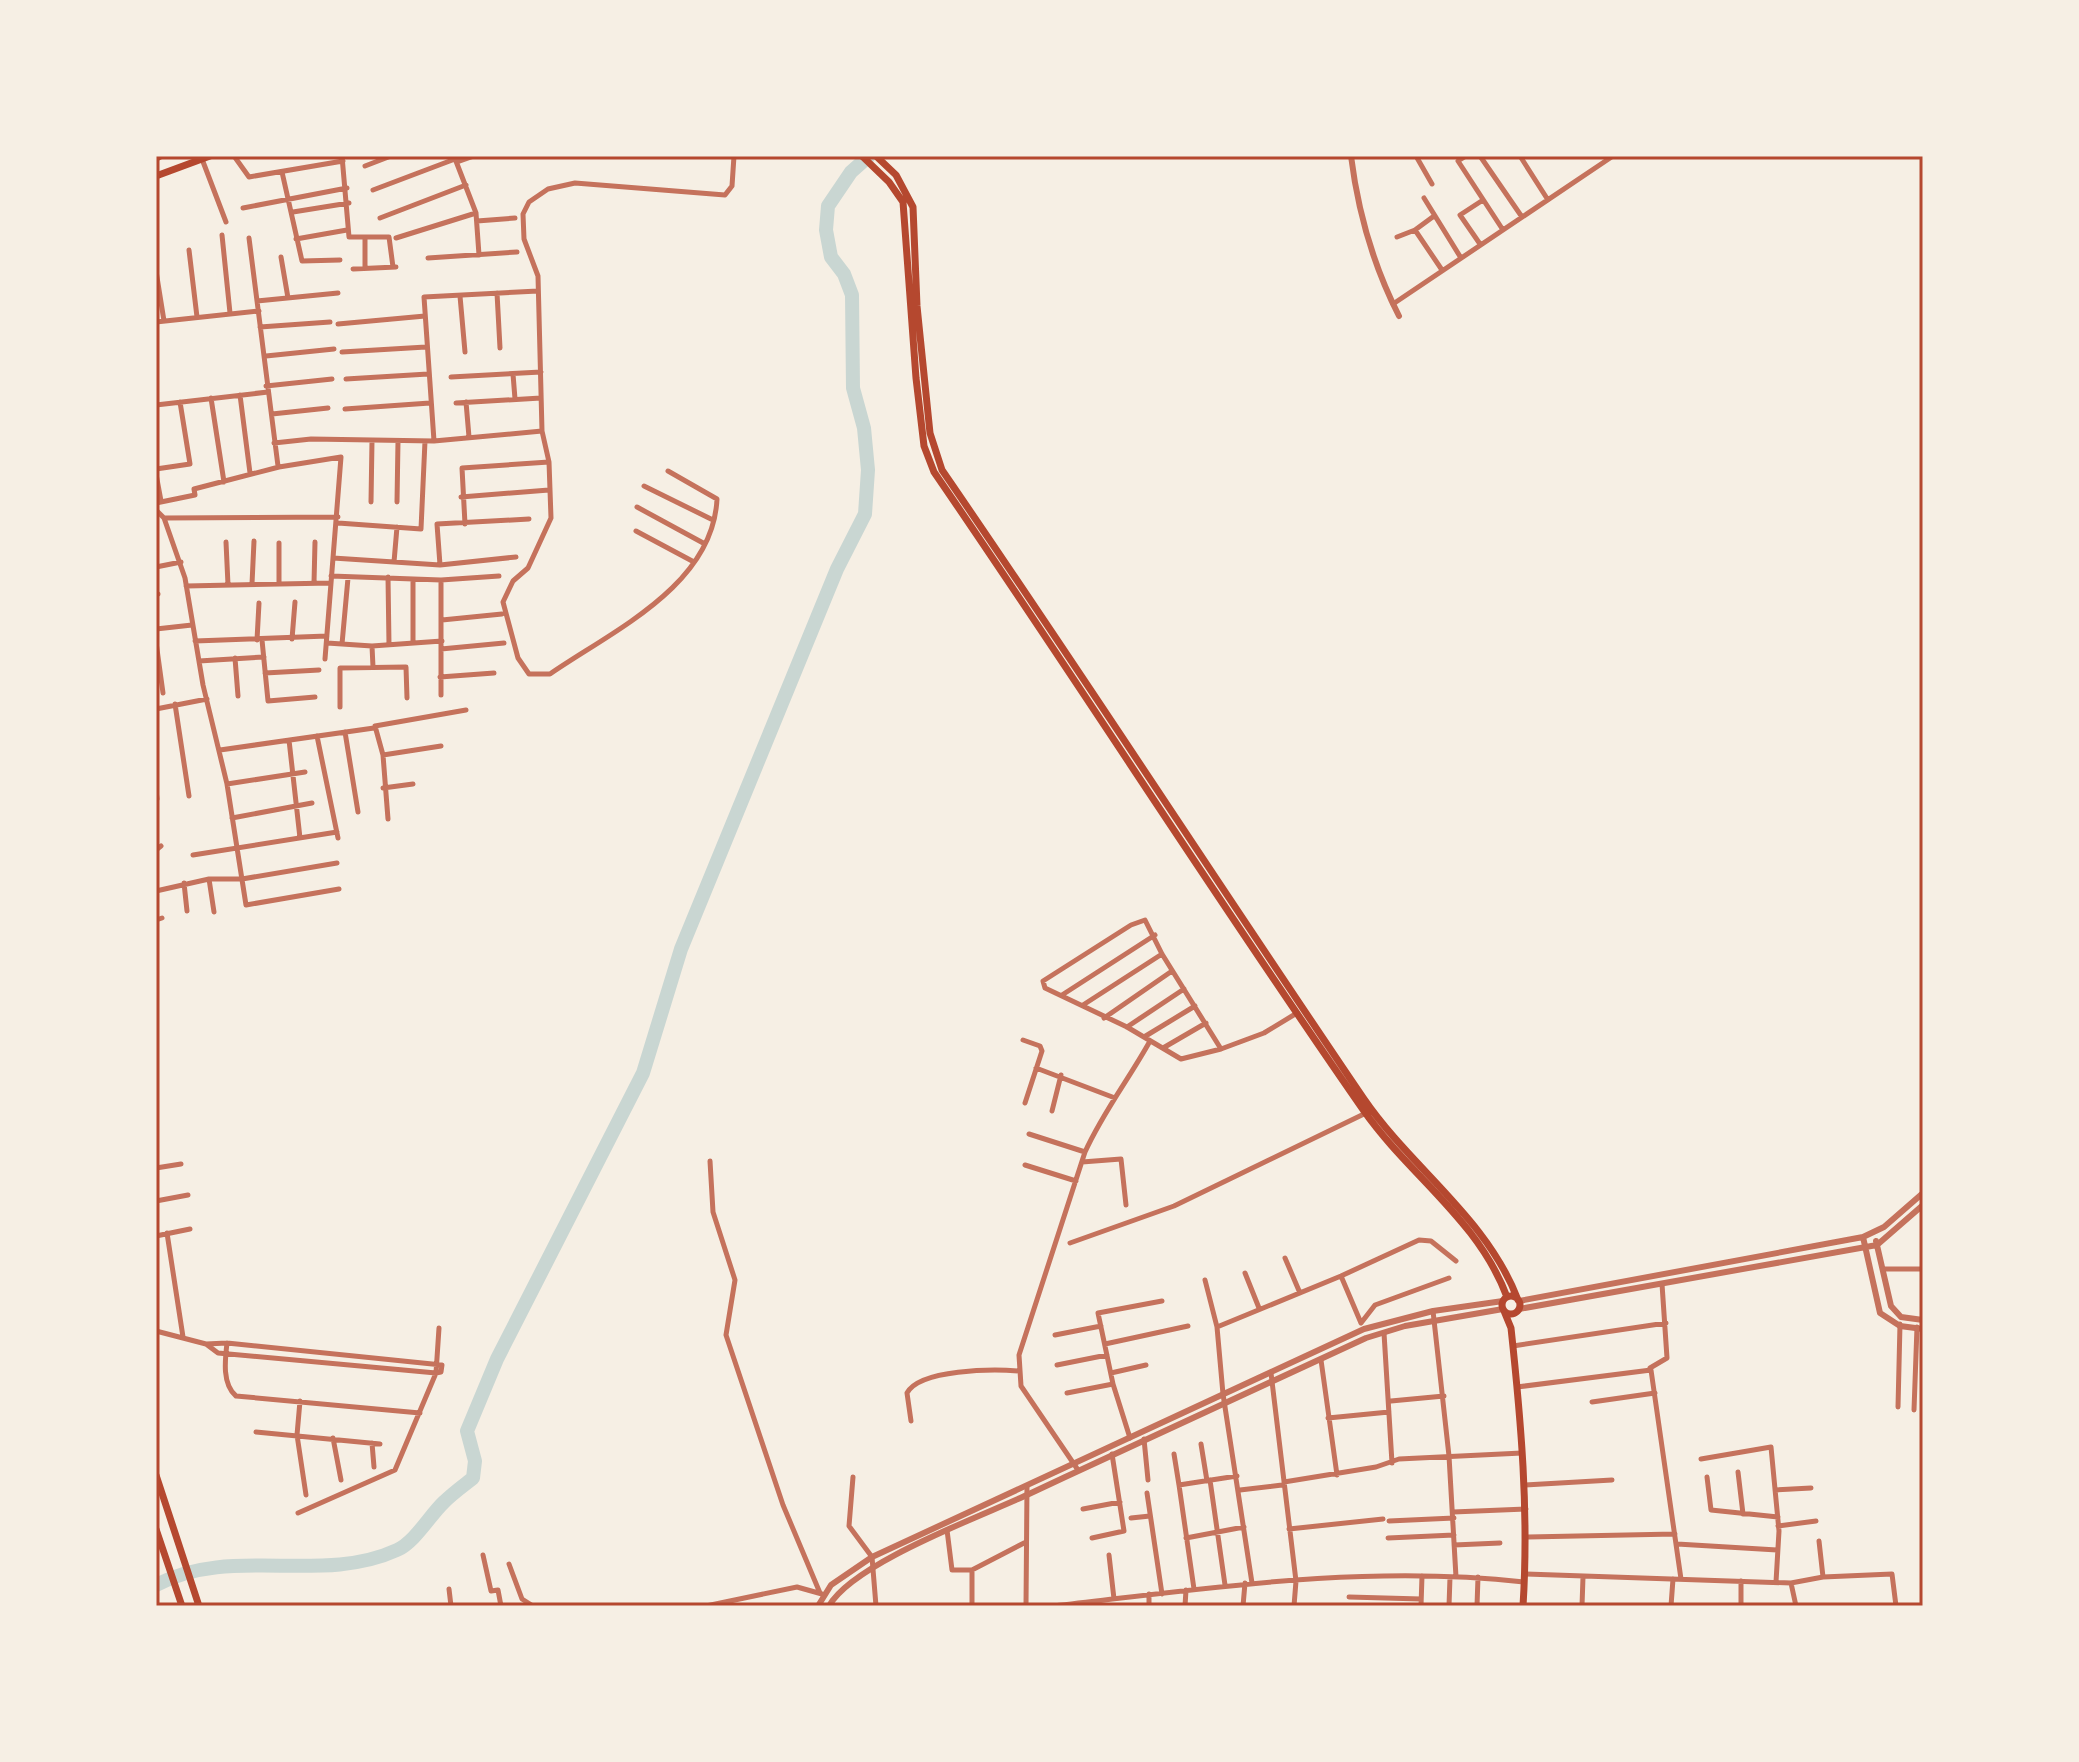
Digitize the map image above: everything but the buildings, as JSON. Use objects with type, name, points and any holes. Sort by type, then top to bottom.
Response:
[{"type":"main road","points":[[862,156],[889,182],[898,186]]},
{"type":"main road","points":[[876,156],[896,175],[898,186],[915,217],[918,320],[930,433],[936,458],[1366,1109],[1496,1255],[1518,1306],[1511,1328]]},
{"type":"main road","points":[[156,176],[206,158]]},
{"type":"main road","points":[[1437,1188],[1496,1268],[1511,1328],[1528,1537],[1523,1606]]},
{"type":"main road","points":[[1504,1304],[1518,1306]]},
{"type":"main road","points":[[1504,1304],[1518,1306]]},
{"type":"main road","points":[[156,1475],[202,1606]]},
{"type":"main road","points":[[156,1529],[182,1606]]},
{"type":"street","points":[[234,156],[249,177],[342,158],[349,203],[349,237],[389,237],[394,267],[353,269]]},
{"type":"street","points":[[365,166],[391,156]]},
{"type":"street","points":[[373,190],[455,159],[474,156]]},
{"type":"street","points":[[668,471],[715,495],[717,505],[705,544],[685,577],[666,594],[550,674],[529,674],[518,658],[503,602],[513,581],[528,568],[551,518],[549,462],[542,431],[538,276],[523,230],[523,214],[529,202],[548,189],[575,183],[725,195],[732,186],[734,156]]},
{"type":"street","points":[[1351,156],[1358,206],[1382,282],[1399,316]]},
{"type":"street","points":[[1416,156],[1432,184]]},
{"type":"street","points":[[1466,156],[1458,161],[1503,230]]},
{"type":"street","points":[[1480,156],[1522,217]]},
{"type":"street","points":[[1520,156],[1548,200]]},
{"type":"street","points":[[1393,304],[1613,156]]},
{"type":"street","points":[[206,158],[226,222]]},
{"type":"street","points":[[455,159],[476,213],[479,255]]},
{"type":"street","points":[[282,172],[302,261],[340,260]]},
{"type":"street","points":[[380,218],[466,185]]},
{"type":"street","points":[[243,208],[347,188]]},
{"type":"street","points":[[1424,198],[1461,258]]},
{"type":"street","points":[[1481,245],[1460,215],[1483,200]]},
{"type":"street","points":[[293,212],[349,203]]},
{"type":"street","points":[[396,238],[476,213]]},
{"type":"street","points":[[1397,237],[1415,230],[1434,216]]},
{"type":"street","points":[[477,221],[515,218]]},
{"type":"street","points":[[296,239],[347,230]]},
{"type":"street","points":[[1415,230],[1442,270]]},
{"type":"street","points":[[222,235],[230,313]]},
{"type":"street","points":[[365,237],[365,268]]},
{"type":"street","points":[[249,238],[279,467]]},
{"type":"street","points":[[189,250],[197,317]]},
{"type":"street","points":[[428,258],[517,252]]},
{"type":"street","points":[[281,257],[288,298]]},
{"type":"street","points":[[156,271],[164,321]]},
{"type":"street","points":[[434,441],[424,297],[538,291]]},
{"type":"street","points":[[257,301],[338,293]]},
{"type":"street","points":[[497,293],[500,348]]},
{"type":"street","points":[[460,296],[465,352]]},
{"type":"street","points":[[156,322],[259,311]]},
{"type":"street","points":[[338,324],[425,316]]},
{"type":"street","points":[[260,327],[330,322]]},
{"type":"street","points":[[342,352],[426,347]]},
{"type":"street","points":[[266,356],[334,349]]},
{"type":"street","points":[[451,377],[541,372]]},
{"type":"street","points":[[346,379],[428,374]]},
{"type":"street","points":[[513,374],[515,399]]},
{"type":"street","points":[[156,405],[332,379]]},
{"type":"street","points":[[240,395],[250,473]]},
{"type":"street","points":[[211,398],[224,482]]},
{"type":"street","points":[[456,403],[541,398]]},
{"type":"street","points":[[180,402],[190,464],[156,471],[159,502],[195,495],[194,489],[250,473],[341,457],[325,659]]},
{"type":"street","points":[[466,402],[469,437]]},
{"type":"street","points":[[345,409],[430,403]]},
{"type":"street","points":[[272,414],[328,408]]},
{"type":"street","points":[[274,443],[311,439],[434,441],[542,431]]},
{"type":"street","points":[[371,502],[372,441]]},
{"type":"street","points":[[397,502],[398,441]]},
{"type":"street","points":[[164,518],[338,520],[421,529],[425,441]]},
{"type":"street","points":[[465,524],[461,497],[462,468],[549,462]]},
{"type":"street","points":[[644,486],[713,520]]},
{"type":"street","points":[[461,497],[549,490]]},
{"type":"street","points":[[637,507],[705,544]]},
{"type":"street","points":[[156,510],[164,518],[181,562],[199,661],[227,784],[246,905],[339,889]]},
{"type":"street","points":[[440,565],[437,524],[529,519]]},
{"type":"street","points":[[394,562],[397,527]]},
{"type":"street","points":[[636,531],[694,562]]},
{"type":"street","points":[[252,584],[254,541]]},
{"type":"street","points":[[226,542],[228,585]]},
{"type":"street","points":[[314,583],[315,542]]},
{"type":"street","points":[[279,543],[279,584]]},
{"type":"street","points":[[333,558],[440,565],[516,557]]},
{"type":"street","points":[[156,567],[181,562]]},
{"type":"street","points":[[186,586],[314,583],[348,578],[441,580],[499,576]]},
{"type":"street","points":[[388,577],[389,645]]},
{"type":"street","points":[[342,644],[348,578]]},
{"type":"street","points":[[413,579],[413,643]]},
{"type":"street","points":[[441,580],[441,695]]},
{"type":"street","points":[[292,639],[295,602]]},
{"type":"street","points":[[259,603],[268,701],[315,697]]},
{"type":"street","points":[[442,620],[502,614]]},
{"type":"street","points":[[156,629],[192,625]]},
{"type":"street","points":[[195,641],[292,639],[372,646],[504,643]]},
{"type":"street","points":[[156,642],[163,693]]},
{"type":"street","points":[[372,646],[373,667]]},
{"type":"street","points":[[199,661],[264,657]]},
{"type":"street","points":[[235,658],[238,696]]},
{"type":"street","points":[[340,707],[340,668],[406,667],[407,698]]},
{"type":"street","points":[[265,673],[319,670]]},
{"type":"street","points":[[440,677],[494,673]]},
{"type":"street","points":[[156,709],[207,699]]},
{"type":"street","points":[[175,704],[189,796]]},
{"type":"street","points":[[220,750],[374,728],[466,710]]},
{"type":"street","points":[[374,728],[383,755],[383,788],[388,819]]},
{"type":"street","points":[[345,732],[358,812]]},
{"type":"street","points":[[193,855],[337,835],[317,736]]},
{"type":"street","points":[[289,740],[300,838]]},
{"type":"street","points":[[383,755],[441,746]]},
{"type":"street","points":[[227,784],[305,772]]},
{"type":"street","points":[[383,788],[413,784]]},
{"type":"street","points":[[156,790],[157,799]]},
{"type":"street","points":[[232,818],[312,803]]},
{"type":"street","points":[[156,891],[209,879],[242,879],[337,863]]},
{"type":"street","points":[[209,879],[214,912]]},
{"type":"street","points":[[184,883],[187,911]]},
{"type":"street","points":[[1221,1049],[1172,971],[1145,920],[1141,919],[1043,981],[1045,988],[1127,1027],[1181,1059],[1221,1049],[1264,1033],[1301,1010]]},
{"type":"street","points":[[1062,995],[1155,935]]},
{"type":"street","points":[[1083,1005],[1162,954]]},
{"type":"street","points":[[1104,1018],[1172,971]]},
{"type":"street","points":[[1127,1027],[1184,989]]},
{"type":"street","points":[[1076,1467],[1021,1386],[1019,1355],[1085,1152],[1099,1121],[1147,1039],[1195,1006]]},
{"type":"street","points":[[1163,1048],[1206,1023]]},
{"type":"street","points":[[1023,1040],[1042,1048],[1025,1103]]},
{"type":"street","points":[[1036,1068],[1115,1098]]},
{"type":"street","points":[[1052,1111],[1061,1075]]},
{"type":"street","points":[[1070,1243],[1174,1206],[1366,1109]]},
{"type":"street","points":[[1029,1134],[1085,1152]]},
{"type":"street","points":[[1082,1162],[1121,1159],[1126,1205]]},
{"type":"street","points":[[710,1161],[713,1212],[735,1280],[726,1335],[786,1511],[822,1594]]},
{"type":"street","points":[[156,1168],[181,1164]]},
{"type":"street","points":[[1025,1165],[1076,1181]]},
{"type":"street","points":[[1518,1306],[1863,1237],[1874,1233],[1923,1193]]},
{"type":"street","points":[[156,1201],[188,1195]]},
{"type":"street","points":[[1518,1306],[1662,1284],[1877,1245],[1923,1205]]},
{"type":"street","points":[[156,1236],[190,1229]]},
{"type":"street","points":[[167,1233],[183,1337]]},
{"type":"street","points":[[1874,1233],[1891,1306],[1901,1317],[1920,1320],[1914,1410]]},
{"type":"street","points":[[1863,1237],[1880,1313],[1900,1326],[1920,1328]]},
{"type":"street","points":[[1217,1327],[1425,1238],[1456,1261]]},
{"type":"street","points":[[1285,1258],[1300,1293]]},
{"type":"street","points":[[1706,1266],[1708,1276]]},
{"type":"street","points":[[1884,1269],[1923,1269]]},
{"type":"street","points":[[1245,1273],[1259,1308]]},
{"type":"street","points":[[1341,1276],[1368,1338]]},
{"type":"street","points":[[1363,1326],[1375,1305],[1449,1278]]},
{"type":"street","points":[[1205,1280],[1217,1327],[1223,1394],[1244,1527],[1248,1583],[1243,1606]]},
{"type":"street","points":[[1517,1387],[1649,1368],[1667,1358],[1662,1284]]},
{"type":"street","points":[[1131,1440],[1113,1384],[1098,1313],[1162,1301]]},
{"type":"street","points":[[818,1606],[822,1594],[846,1573],[872,1557],[1027,1486],[1112,1454],[1131,1440],[1144,1438],[1368,1338],[1504,1304]]},
{"type":"street","points":[[829,1606],[840,1590],[947,1530],[1027,1495],[1076,1467],[1363,1326],[1433,1311],[1504,1304]]},
{"type":"street","points":[[1433,1311],[1444,1396],[1453,1515],[1453,1577],[1449,1606]]},
{"type":"street","points":[[1898,1407],[1901,1317]]},
{"type":"street","points":[[1513,1346],[1666,1323]]},
{"type":"street","points":[[1055,1335],[1101,1326]]},
{"type":"street","points":[[1105,1344],[1188,1326]]},
{"type":"street","points":[[437,1363],[439,1328]]},
{"type":"street","points":[[156,1331],[206,1344],[225,1354],[436,1373],[441,1373],[442,1365],[227,1343],[206,1344]]},
{"type":"street","points":[[1384,1333],[1391,1401],[1392,1463]]},
{"type":"street","points":[[227,1343],[224,1364],[233,1394],[420,1413]]},
{"type":"street","points":[[357,1365],[358,1355]]},
{"type":"street","points":[[1057,1365],[1107,1355]]},
{"type":"street","points":[[1321,1360],[1337,1475]]},
{"type":"street","points":[[1111,1373],[1146,1365]]},
{"type":"street","points":[[1649,1368],[1681,1579]]},
{"type":"street","points":[[911,1421],[907,1393],[918,1381],[981,1369],[1019,1371]]},
{"type":"street","points":[[298,1513],[395,1470],[436,1373]]},
{"type":"street","points":[[1271,1373],[1296,1581],[1294,1606]]},
{"type":"street","points":[[1067,1393],[1113,1384]]},
{"type":"street","points":[[1592,1402],[1655,1393]]},
{"type":"street","points":[[1391,1401],[1444,1396]]},
{"type":"street","points":[[300,1401],[297,1435],[306,1495]]},
{"type":"street","points":[[1328,1418],[1389,1412]]},
{"type":"street","points":[[256,1432],[380,1444]]},
{"type":"street","points":[[333,1438],[341,1480]]},
{"type":"street","points":[[1144,1438],[1148,1480]]},
{"type":"street","points":[[372,1443],[374,1467]]},
{"type":"street","points":[[1201,1444],[1225,1585]]},
{"type":"street","points":[[1701,1459],[1771,1447],[1778,1517],[1776,1582]]},
{"type":"street","points":[[1239,1490],[1392,1463],[1449,1456],[1522,1453]]},
{"type":"street","points":[[1092,1538],[1124,1531],[1112,1454]]},
{"type":"street","points":[[1174,1454],[1194,1589]]},
{"type":"street","points":[[1738,1472],[1743,1514]]},
{"type":"street","points":[[1179,1485],[1237,1476]]},
{"type":"street","points":[[853,1477],[849,1526],[872,1557],[876,1606]]},
{"type":"street","points":[[1707,1477],[1711,1510],[1778,1517]]},
{"type":"street","points":[[1525,1485],[1612,1480]]},
{"type":"street","points":[[1026,1606],[1027,1486]]},
{"type":"street","points":[[1775,1490],[1811,1488]]},
{"type":"street","points":[[1147,1493],[1162,1594]]},
{"type":"street","points":[[1083,1509],[1120,1502]]},
{"type":"street","points":[[1289,1529],[1526,1509]]},
{"type":"street","points":[[1131,1518],[1150,1516]]},
{"type":"street","points":[[1778,1526],[1816,1521]]},
{"type":"street","points":[[1186,1538],[1244,1527]]},
{"type":"street","points":[[947,1530],[952,1571],[972,1570],[1026,1542]]},
{"type":"street","points":[[1528,1537],[1675,1534]]},
{"type":"street","points":[[1388,1538],[1454,1535]]},
{"type":"street","points":[[1819,1541],[1823,1577]]},
{"type":"street","points":[[1454,1545],[1500,1543]]},
{"type":"street","points":[[1677,1544],[1777,1550]]},
{"type":"street","points":[[483,1555],[491,1591],[498,1590],[501,1606]]},
{"type":"street","points":[[1109,1555],[1114,1599]]},
{"type":"street","points":[[509,1564],[522,1599],[533,1606]]},
{"type":"street","points":[[972,1570],[972,1606]]},
{"type":"street","points":[[1054,1606],[1248,1583],[1422,1576],[1791,1583],[1823,1577],[1892,1574],[1896,1606]]},
{"type":"street","points":[[1349,1597],[1421,1602],[1422,1576]]},
{"type":"street","points":[[1477,1606],[1478,1577]]},
{"type":"street","points":[[1582,1606],[1583,1577]]},
{"type":"street","points":[[1671,1606],[1673,1579]]},
{"type":"street","points":[[1741,1581],[1741,1606]]},
{"type":"street","points":[[1791,1583],[1796,1606]]},
{"type":"street","points":[[706,1606],[797,1587],[822,1594]]},
{"type":"street","points":[[449,1589],[451,1606]]},
{"type":"street","points":[[1185,1606],[1186,1590]]},
{"type":"street","points":[[1149,1594],[1149,1606]]},
{"type":"street","points":[[202,1606],[216,1606]]},
{"type":"waterway","points":[[156,1585],[185,1573],[215,1568],[338,1565],[368,1560],[404,1546],[444,1502],[473,1478],[475,1461],[467,1431],[497,1359],[643,1073],[681,949],[837,569],[865,514],[868,470],[864,428],[853,388],[852,295],[844,274],[831,257],[826,230],[828,206],[851,172],[869,156]]}]
